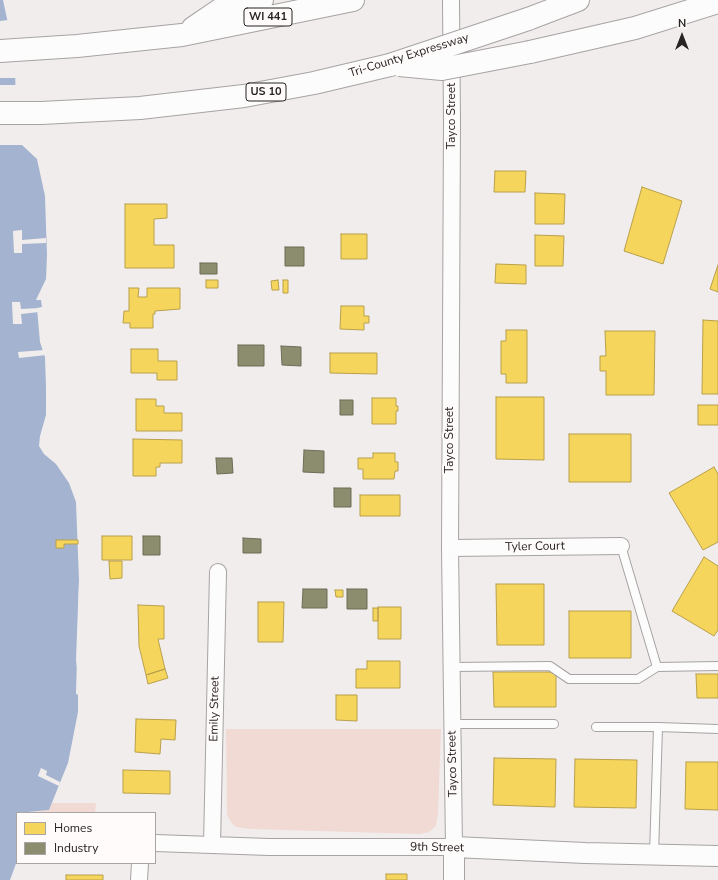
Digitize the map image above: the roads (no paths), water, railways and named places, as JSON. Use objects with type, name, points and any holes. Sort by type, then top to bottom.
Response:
[{"type":"highway","points":[[182,35],[222,9],[262,0]]},
{"type":"highway","name":"WI 441","points":[[0,51],[77,46],[182,35],[353,0]]},
{"type":"highway","name":"Tri-County Expressway","points":[[0,113],[49,113],[140,108],[244,96],[314,83],[390,65],[528,19],[578,0]]},
{"type":"highway","points":[[390,65],[442,69],[530,52],[635,28],[718,2]]},
{"type":"street","name":"Tayco Street","points":[[451,0],[452,122],[450,548],[454,880]]},
{"type":"street","name":"Tyler Court","points":[[450,548],[621,546]]},
{"type":"street","name":"Emily Street","points":[[212,845],[218,572]]},
{"type":"street","name":"9th Street","points":[[156,843],[212,845],[454,847],[585,853],[718,856]]},
{"type":"street","points":[[139,880],[140,864]]},
{"type":"lane","points":[[621,546],[656,666]]},
{"type":"lane","points":[[451,666],[550,666],[569,679],[638,679],[656,666],[718,666]]},
{"type":"lane","points":[[452,724],[554,724]]},
{"type":"lane","points":[[596,727],[718,729]]},
{"type":"lane","points":[[654,854],[658,727]]},
{"type":"water","points":[[0,0],[3,0],[15,56],[16,130],[22,145],[37,159],[45,196],[47,255],[46,279],[36,300],[41,300],[42,307],[37,308],[40,342],[45,357],[46,387],[46,415],[40,436],[39,446],[44,454],[56,464],[69,483],[76,502],[79,580],[76,660],[78,676],[78,712],[68,763],[49,810],[16,812],[16,864],[10,880],[0,880]]}]
